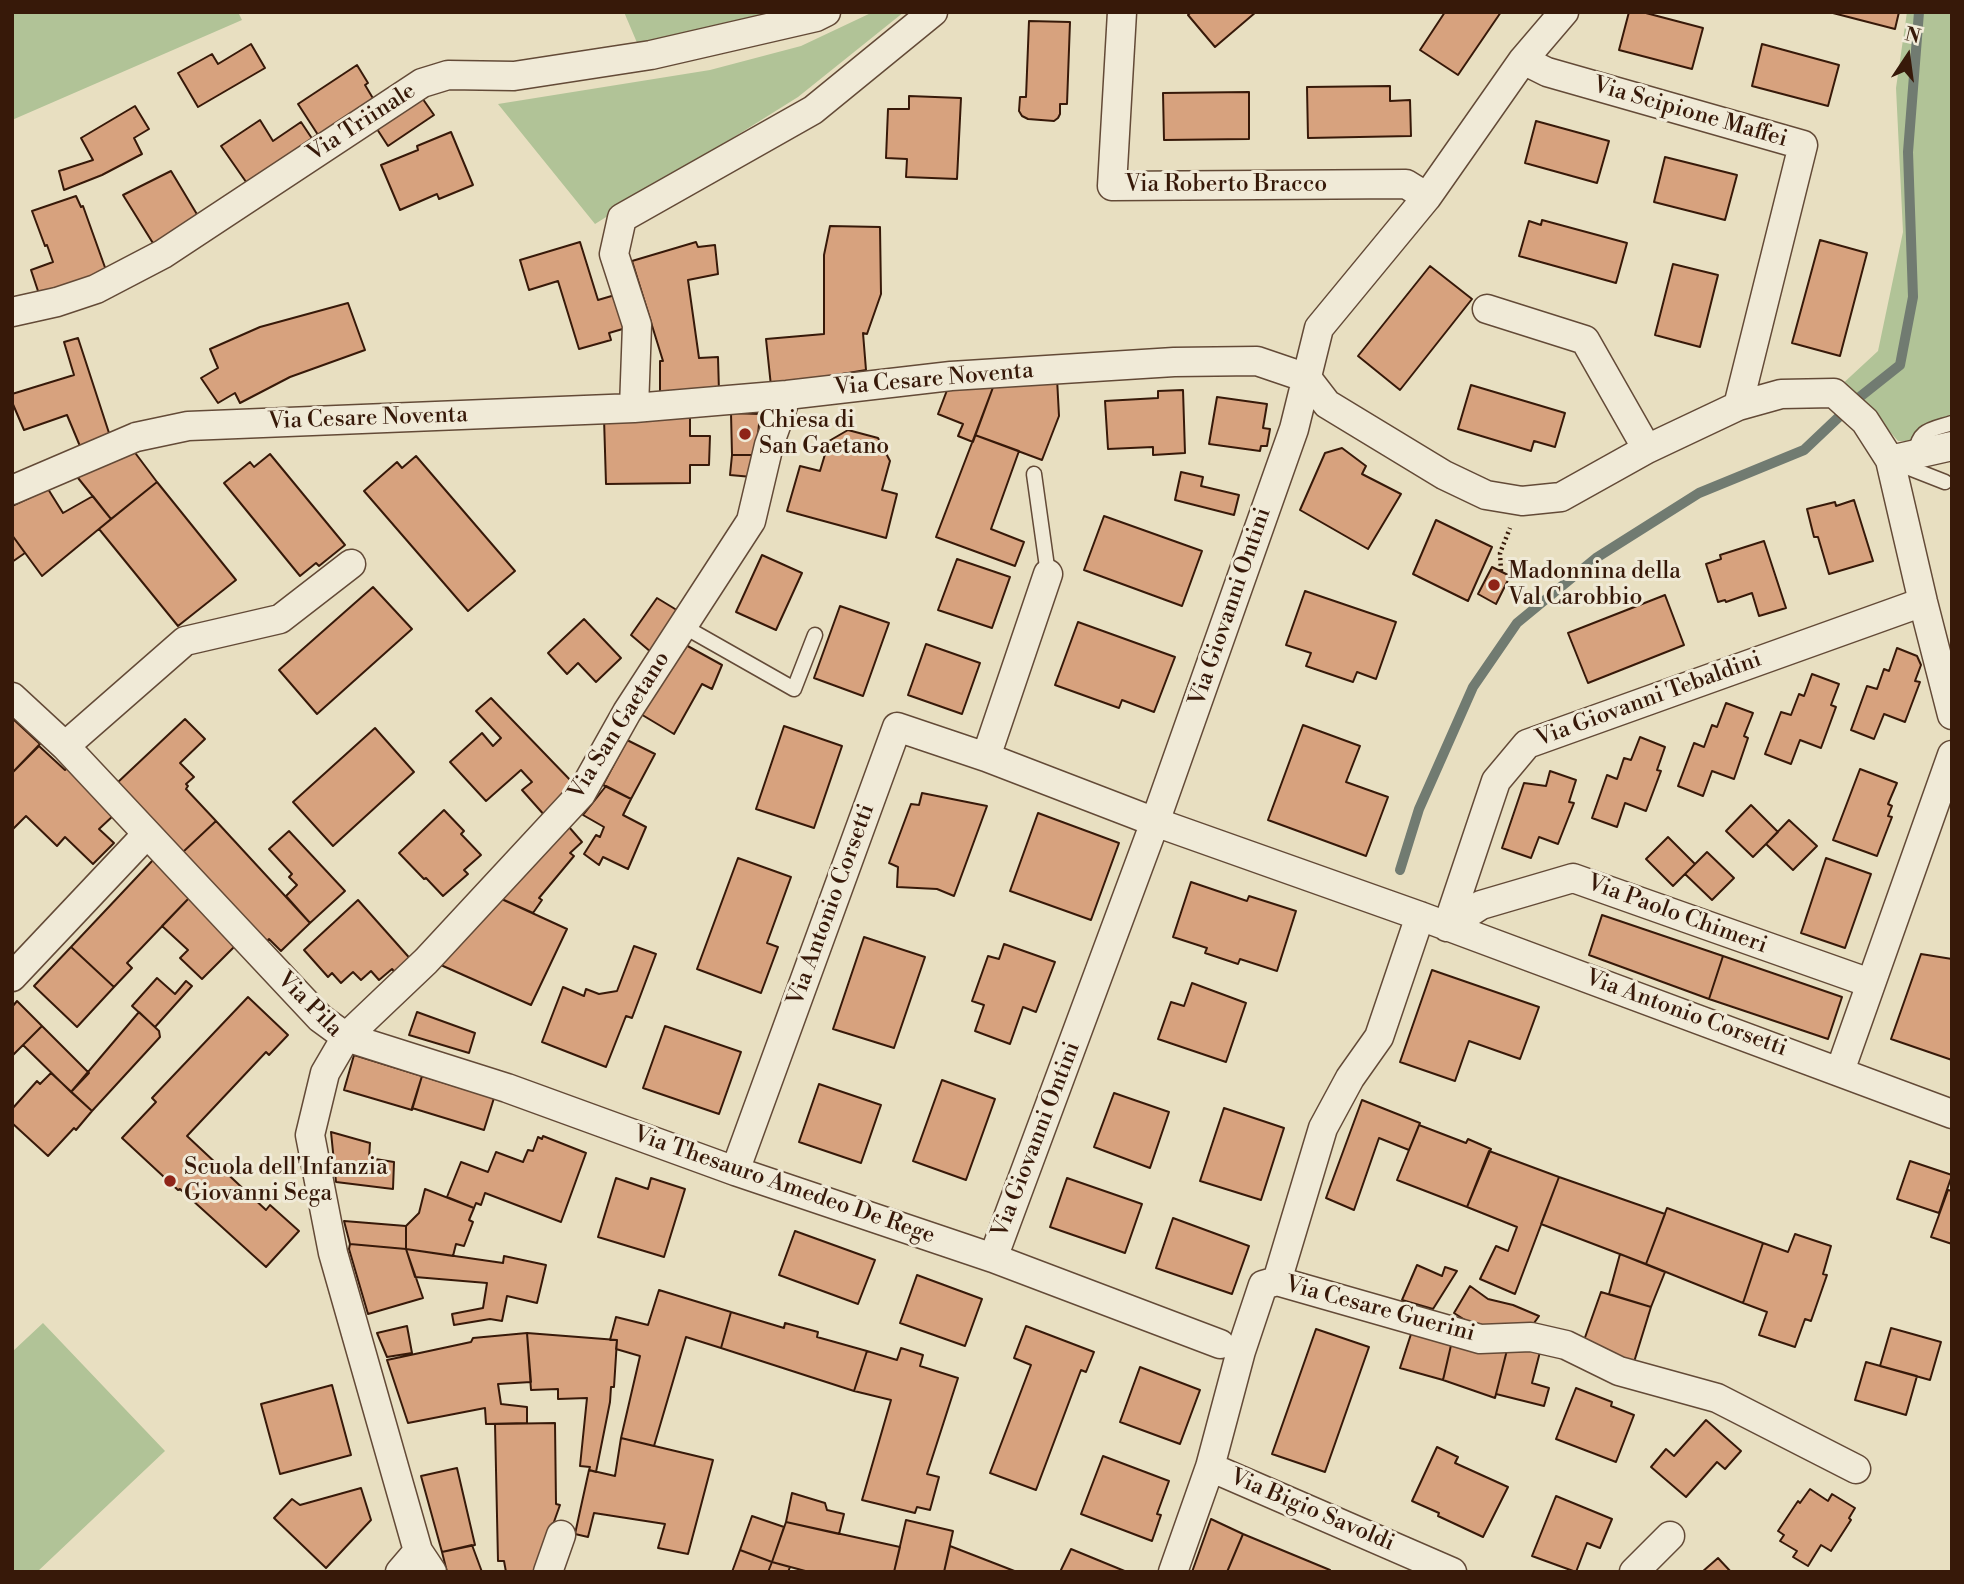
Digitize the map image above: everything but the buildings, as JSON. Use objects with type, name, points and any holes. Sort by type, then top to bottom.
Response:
[{"type":"street","name":"Via Triinale","points":[[12,312],[57,302],[96,289],[163,254],[422,83],[448,75],[514,76],[652,55],[816,18],[826,12]]},
{"type":"street","points":[[634,408],[637,325],[614,254],[622,218],[813,110],[933,12]]},
{"type":"street","name":"Via Roberto Bracco","points":[[1122,12],[1112,186],[1406,184],[1427,197]]},
{"type":"street","name":"Via Giovanni Ontini","points":[[992,1258],[1156,822],[1294,429],[1319,328],[1427,197],[1523,60],[1564,12]]},
{"type":"street","name":"Via Scipione Maffei","points":[[1523,60],[1547,72],[1803,145],[1738,406]]},
{"type":"street","points":[[1487,309],[1585,340],[1647,449]]},
{"type":"street","name":"Via Cesare Noventa","points":[[12,490],[136,437],[188,426],[634,408],[787,395],[951,376],[1174,362],[1256,361],[1307,378]]},
{"type":"street","points":[[1307,378],[1327,404],[1444,475],[1486,495],[1522,501],[1561,497],[1647,449],[1738,406],[1781,394],[1834,393],[1902,457],[1923,603],[1952,715]]},
{"type":"street","name":"Via San Gaetano","points":[[346,1037],[426,961],[581,794],[627,712],[751,521],[769,445],[787,395]]},
{"type":"street","points":[[1902,457],[1952,446]]},
{"type":"street","points":[[65,746],[186,641],[280,619],[351,564]]},
{"type":"street","points":[[986,757],[1048,574]]},
{"type":"street","name":"Via Giovanni Tebaldini","points":[[1447,927],[1496,781],[1527,744],[1923,603]]},
{"type":"street","name":"Via Pila","points":[[12,697],[65,746],[320,1018],[346,1037],[325,1073],[310,1135],[333,1253],[417,1565]]},
{"type":"street","name":"Via Antonio Corsetti","points":[[735,1171],[897,727],[986,757],[1952,1114]]},
{"type":"street","points":[[1840,1071],[1952,755]]},
{"type":"street","points":[[12,977],[146,834]]},
{"type":"street","name":"Via Paolo Chimeri","points":[[1447,927],[1481,905],[1573,878],[1870,983]]},
{"type":"street","points":[[1277,1282],[1323,1128],[1350,1078],[1379,1037],[1419,916]]},
{"type":"street","name":"Via Thesauro Amedeo De Rege","points":[[346,1037],[506,1088],[735,1171],[992,1258],[1220,1343]]},
{"type":"street","name":"Via Cesare Guerini","points":[[1173,1572],[1210,1467],[1241,1352],[1263,1285],[1277,1282],[1479,1339],[1531,1337],[1566,1345],[1619,1371],[1717,1398],[1856,1469]]},
{"type":"street","name":"Via Bigio Savoldi","points":[[1210,1467],[1452,1572]]},
{"type":"street","points":[[548,1572],[561,1535]]},
{"type":"street","points":[[1634,1572],[1670,1536]]},
{"type":"lane","points":[[1945,482],[1902,457],[1925,432],[1952,423]]},
{"type":"lane","points":[[1034,474],[1048,574]]},
{"type":"lane","points":[[683,626],[794,689],[815,635]]},
{"type":"path","points":[[1500,553],[1501,571]]},
{"type":"green space","points":[[12,12],[238,12],[242,20],[12,120]]},
{"type":"green space","points":[[624,12],[768,12],[753,18],[638,45]]},
{"type":"green space","points":[[873,12],[904,12],[798,97],[595,224],[498,104],[710,70],[801,46]]},
{"type":"green space","points":[[1907,12],[1952,12],[1952,440],[1933,442],[1898,441],[1860,397],[1838,388],[1878,351],[1903,232],[1896,88]]},
{"type":"green space","points":[[43,1323],[165,1451],[37,1572],[12,1572],[12,1352]]},
{"type":"waterway","points":[[1400,870],[1419,809],[1473,687],[1517,623],[1596,558],[1699,493],[1804,450],[1861,396],[1900,365],[1913,297],[1908,152],[1919,12]]},
{"type":"place","name":"Chiesa di San Gaetano","points":[[745,434]]},
{"type":"place","name":"Madonnina della Val Carobbio","points":[[1494,585]]},
{"type":"place","name":"Scuola dell'Infanzia Giovanni Sega","points":[[170,1181]]}]
